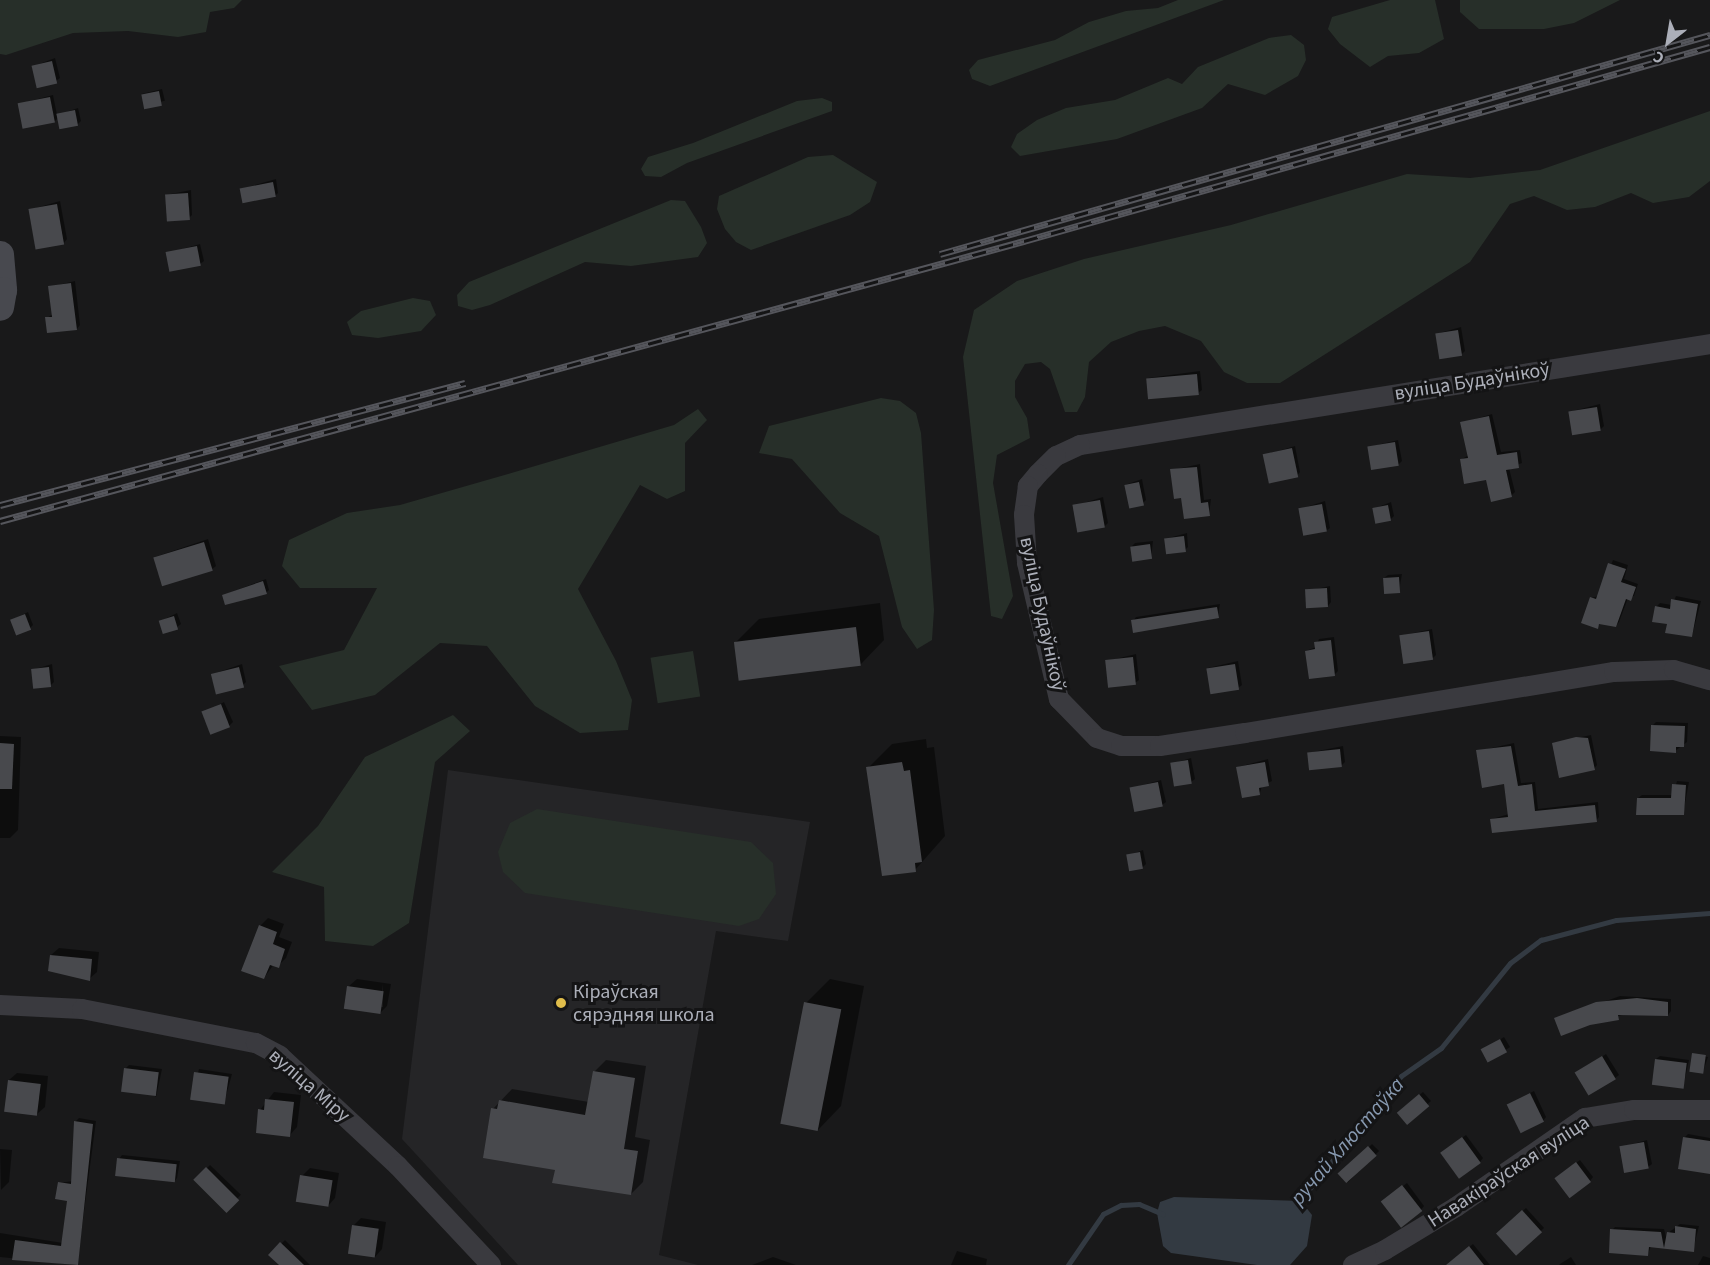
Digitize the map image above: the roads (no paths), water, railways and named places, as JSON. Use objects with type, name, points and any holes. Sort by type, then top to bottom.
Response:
[{"type":"street","points":[[0,254],[3,290],[0,307]]},
{"type":"street","name":"вуліца Будаўнікоў","points":[[1710,344],[1080,445],[1056,456],[1028,486],[1024,515],[1028,563],[1059,699],[1097,738],[1121,747],[1160,746],[1235,735],[1614,672],[1674,670],[1710,680]]},
{"type":"street","name":"вуліца Міру","points":[[0,1005],[82,1009],[213,1031],[256,1043],[280,1056],[398,1166],[491,1265]]},
{"type":"street","name":"Навакіраўская вуліца","points":[[1353,1265],[1385,1250],[1456,1207],[1585,1118],[1634,1110],[1710,1110]]},
{"type":"waterway","name":"ручай Хлюстаўка","points":[[1297,1204],[1401,1076],[1441,1048],[1510,963],[1541,940],[1616,920],[1710,913]]},
{"type":"waterway","name":"ручай Хлюстаўка","points":[[1068,1265],[1103,1214],[1121,1205],[1139,1204],[1163,1214]]},
{"type":"railway","points":[[940,254],[1710,35]]},
{"type":"railway","points":[[0,521],[1024,241],[1710,47]]},
{"type":"railway","points":[[0,505],[465,383]]},
{"type":"place","name":"Кіраўская сярэдняя школа","points":[[561,1003]]}]
